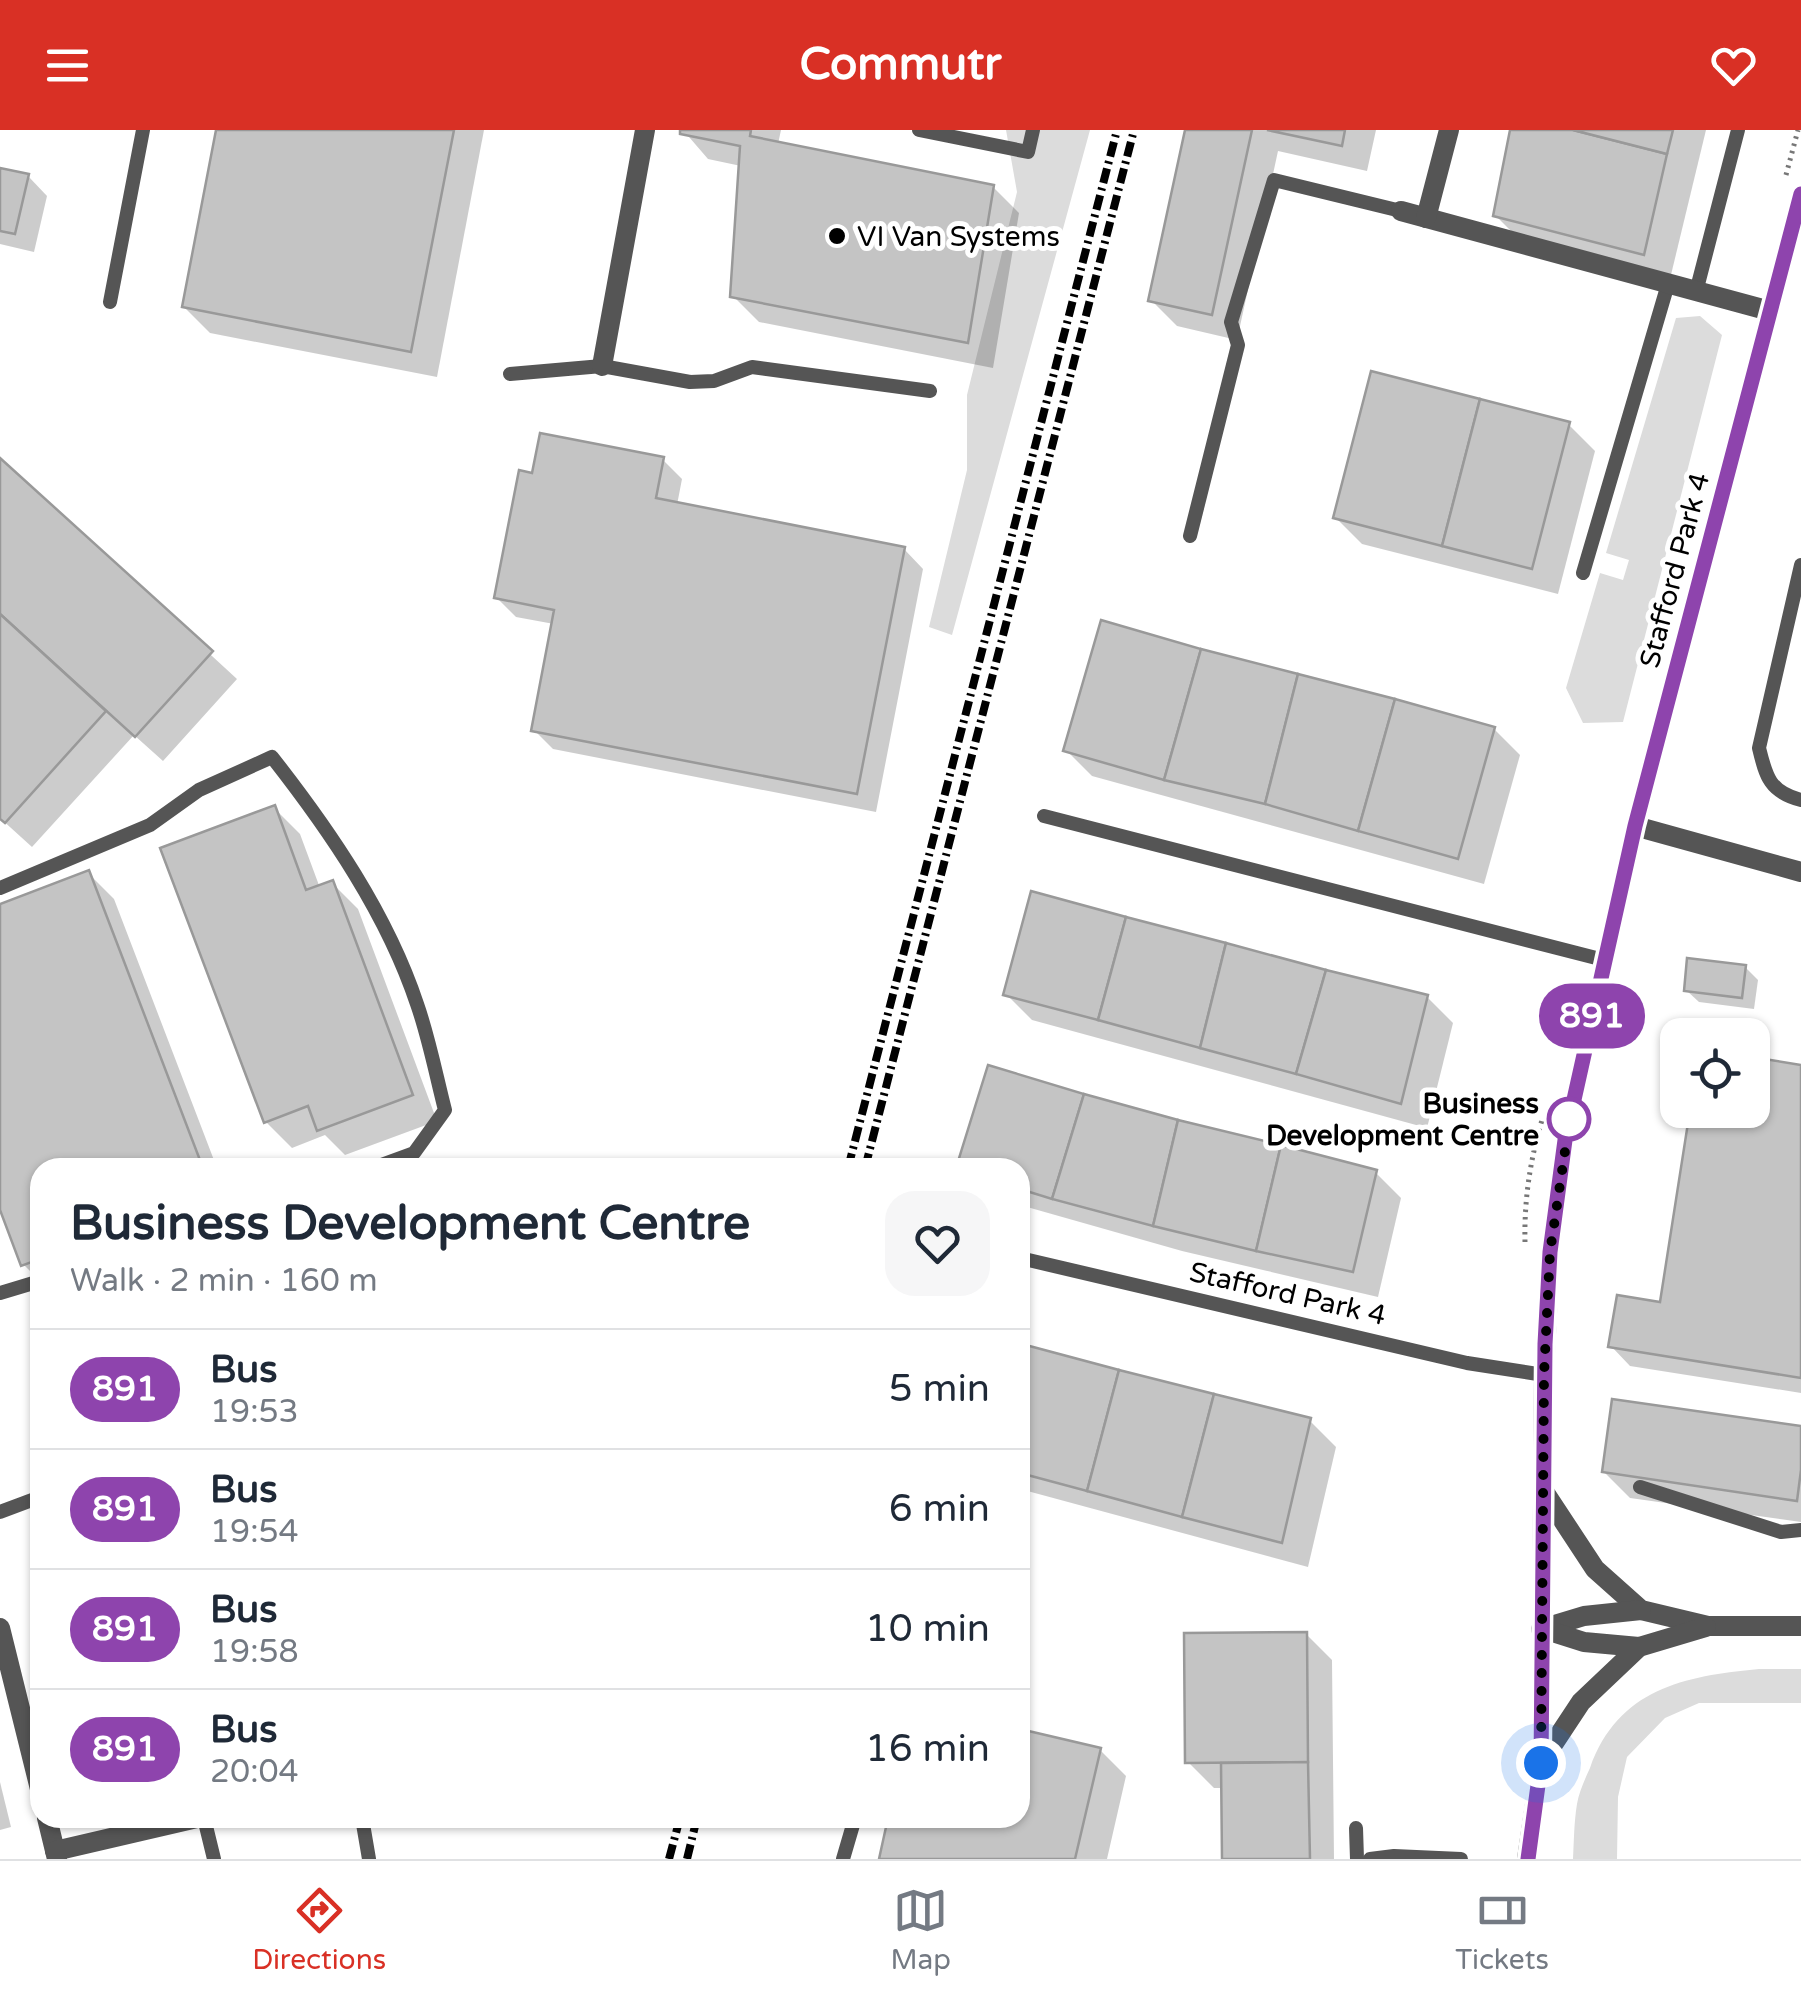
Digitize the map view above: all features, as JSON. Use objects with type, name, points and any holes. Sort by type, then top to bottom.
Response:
[{"type":"street","points":[[602,366],[645,130]]},
{"type":"street","points":[[1426,218],[1449,130]]},
{"type":"street","name":"Stafford Park 4","points":[[1528,1859],[1541,1763],[1542,1488],[1550,1252],[1565,1140],[1635,826],[1801,194]]},
{"type":"street","points":[[1401,211],[1770,311]]},
{"type":"street","points":[[1635,826],[1801,872]]},
{"type":"street","points":[[1542,1488],[1595,1569],[1641,1610]]},
{"type":"street","points":[[1542,1628],[1584,1616],[1641,1610],[1708,1626],[1801,1626]]},
{"type":"street","points":[[1542,1628],[1584,1642],[1639,1647],[1708,1626]]},
{"type":"street","points":[[0,1628],[30,1749]]},
{"type":"street","points":[[1541,1763],[1580,1702],[1639,1647]]},
{"type":"street","points":[[49,1828],[56,1855],[161,1828]]},
{"type":"lane","points":[[110,302],[143,130]]},
{"type":"lane","points":[[919,130],[1028,152],[1033,130]]},
{"type":"lane","points":[[1696,292],[1738,130]]},
{"type":"lane","points":[[1190,536],[1238,345],[1231,322],[1274,180],[1401,211]]},
{"type":"lane","points":[[1583,572],[1668,284]]},
{"type":"lane","points":[[510,374],[602,366],[690,382],[714,380],[752,367],[930,391]]},
{"type":"lane","points":[[1801,566],[1760,748],[1766,776],[1784,796],[1801,800]]},
{"type":"lane","points":[[0,888],[150,826],[199,790],[272,757],[304,798],[375,909],[417,1003],[445,1110],[414,1153],[400,1158]]},
{"type":"lane","points":[[1044,816],[1604,960]]},
{"type":"lane","name":"Stafford Park 4","points":[[1030,1260],[1430,1354],[1544,1375]]},
{"type":"lane","points":[[0,1293],[30,1284]]},
{"type":"lane","points":[[1640,1488],[1782,1532],[1801,1530]]},
{"type":"lane","points":[[0,1512],[30,1501]]},
{"type":"lane","points":[[203,1828],[214,1859]]},
{"type":"lane","points":[[364,1828],[369,1859]]},
{"type":"lane","points":[[843,1859],[852,1828]]},
{"type":"lane","points":[[1356,1828],[1357,1859]]},
{"type":"lane","points":[[1370,1859],[1461,1859]]},
{"type":"shaded area","points":[[1006,130],[1090,130],[952,635],[929,627],[967,470],[967,395],[1017,192]]},
{"type":"shaded area","points":[[1700,316],[1722,335],[1623,722],[1583,723],[1566,688],[1600,573],[1623,580],[1629,560],[1606,553],[1676,318]]},
{"type":"shaded area","points":[[1759,1669],[1801,1669],[1801,1703],[1699,1703],[1665,1718],[1627,1757],[1618,1797],[1617,1859],[1573,1859],[1579,1795],[1602,1741],[1618,1720],[1636,1704],[1680,1683]]},
{"type":"building","points":[[216,130],[454,130],[411,352],[182,307]]},
{"type":"building","points":[[680,130],[751,130],[750,136],[994,185],[968,343],[730,297],[740,146],[680,134]]},
{"type":"building","points":[[1185,130],[1252,130],[1212,315],[1148,301]]},
{"type":"building","points":[[1267,130],[1345,130],[1342,146]]},
{"type":"building","points":[[1510,130],[1573,130],[1667,154],[1644,255],[1493,216]]},
{"type":"building","points":[[1573,130],[1673,130],[1667,154]]},
{"type":"building","points":[[0,168],[29,174],[15,234],[0,231]]},
{"type":"building","points":[[1371,371],[1480,399],[1442,546],[1333,518]]},
{"type":"building","points":[[1480,399],[1570,422],[1532,569],[1442,546]]},
{"type":"building","points":[[540,433],[664,457],[656,498],[905,547],[857,794],[531,731],[554,610],[494,598],[519,470],[532,473]]},
{"type":"building","points":[[0,458],[213,651],[135,737],[0,614]]},
{"type":"building","points":[[0,614],[106,711],[5,823],[0,819]]},
{"type":"building","points":[[1101,620],[1201,649],[1164,780],[1063,751]]},
{"type":"building","points":[[1201,649],[1298,674],[1265,804],[1164,780]]},
{"type":"building","points":[[1298,674],[1395,699],[1358,831],[1265,804]]},
{"type":"building","points":[[1395,699],[1495,727],[1458,859],[1358,831]]},
{"type":"building","points":[[275,805],[306,890],[333,880],[413,1095],[317,1131],[308,1106],[264,1123],[160,848]]},
{"type":"building","points":[[89,870],[199,1158],[30,1158],[30,1263],[21,1266],[0,1210],[0,904]]},
{"type":"building","points":[[1031,891],[1126,917],[1098,1020],[1003,995]]},
{"type":"building","points":[[1126,917],[1226,943],[1200,1048],[1098,1020]]},
{"type":"building","points":[[1226,943],[1326,970],[1296,1074],[1200,1048]]},
{"type":"building","points":[[1687,958],[1746,965],[1742,998],[1684,991]]},
{"type":"building","points":[[1326,970],[1428,995],[1401,1104],[1296,1074]]},
{"type":"building","points":[[1770,1060],[1801,1065],[1801,1378],[1608,1347],[1617,1295],[1660,1302],[1687,1128],[1770,1128]]},
{"type":"building","points":[[988,1065],[1084,1094],[1052,1199],[1030,1192],[1030,1158],[959,1158]]},
{"type":"building","points":[[1084,1094],[1178,1120],[1153,1226],[1052,1199]]},
{"type":"building","points":[[1178,1120],[1281,1145],[1256,1251],[1153,1226]]},
{"type":"building","points":[[1281,1145],[1377,1170],[1353,1272],[1256,1251]]},
{"type":"building","points":[[1030,1346],[1119,1370],[1087,1491],[1030,1476]]},
{"type":"building","points":[[1119,1370],[1214,1394],[1182,1517],[1087,1491]]},
{"type":"building","points":[[1214,1394],[1311,1418],[1282,1543],[1182,1517]]},
{"type":"building","points":[[1612,1399],[1801,1426],[1797,1501],[1602,1472]]},
{"type":"building","points":[[1307,1632],[1308,1762],[1185,1763],[1184,1633]]},
{"type":"building","points":[[1030,1731],[1101,1748],[1075,1859],[879,1859],[886,1828],[1030,1828]]},
{"type":"building","points":[[1308,1762],[1310,1859],[1222,1859],[1221,1763]]},
{"type":"railway","points":[[851,1158],[1117,130]]},
{"type":"railway","points":[[868,1158],[1134,130]]},
{"type":"railway","points":[[669,1859],[677,1828]]},
{"type":"railway","points":[[687,1859],[695,1828]]},
{"type":"bus line","name":"891","points":[[1528,1859],[1541,1763],[1545,1344],[1550,1252],[1565,1140],[1635,826],[1801,194]]},
{"type":"place","name":"VI Van Systems","points":[[837,236]]},
{"type":"place","name":"Business Development Centre","points":[[1569,1119]]},
{"type":"route","points":[[1541,1763],[1544,1375],[1550,1252],[1572,1104],[1569,1119]]}]
